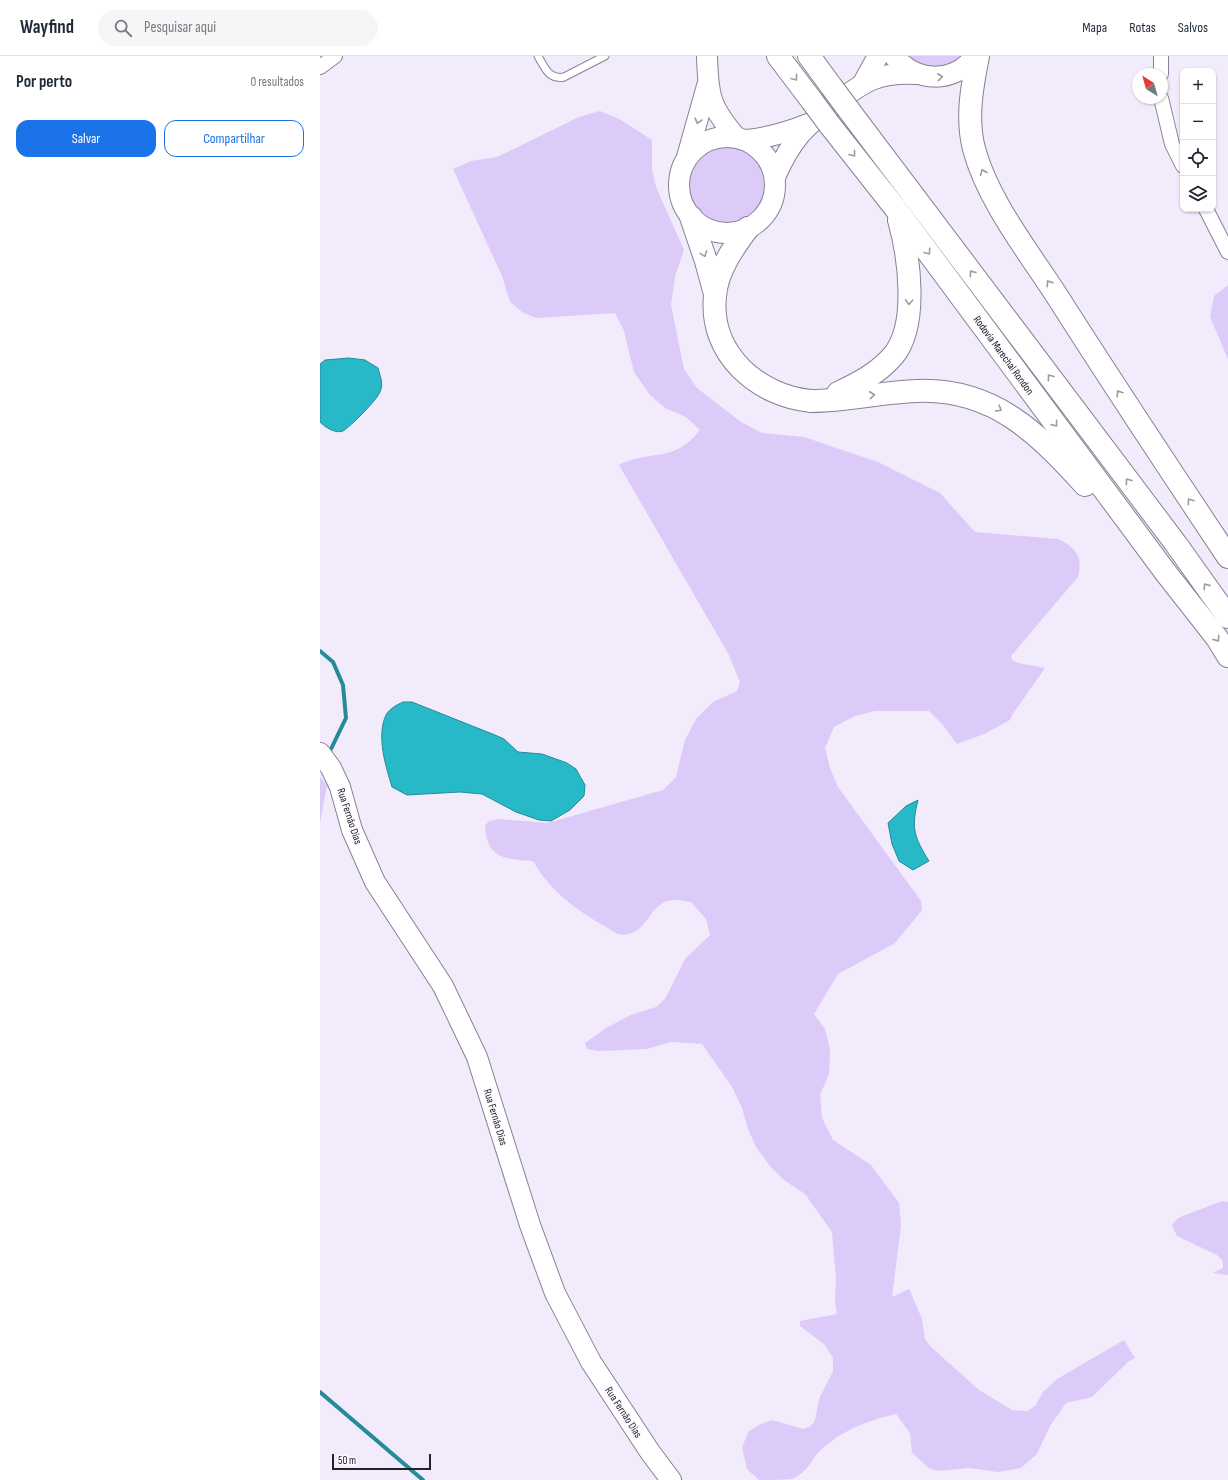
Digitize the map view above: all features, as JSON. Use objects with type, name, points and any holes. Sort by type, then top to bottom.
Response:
[{"type":"highway","name":"Rodovia Marechal Rondon","points":[[778,56],[812,101],[819,124],[896,209],[1166,573],[1217,638],[1228,656]]},
{"type":"highway","name":"Rodovia Marechal Rondon","points":[[809,56],[1176,544],[1228,618]]},
{"type":"highway","points":[[976,56],[972,87],[971,134],[977,156],[989,187],[1013,229],[1160,457],[1218,531],[1228,557]]},
{"type":"highway","points":[[820,401],[866,380],[894,354],[902,338],[908,313],[910,286],[909,260],[896,209]]},
{"type":"highway","points":[[691,217],[706,261],[715,295]]},
{"type":"highway","points":[[748,228],[732,251],[725,265],[715,295],[714,311],[717,327],[724,346],[735,362],[749,377],[763,387],[794,400],[820,401],[918,391],[949,392],[987,402],[1018,421],[1049,446],[1166,573]]},
{"type":"main road","points":[[707,56],[708,84],[711,99],[717,113],[741,138],[756,146],[765,154],[772,165],[775,177],[773,202],[767,213],[758,222],[748,228],[733,233],[717,232],[703,227],[691,217],[682,203],[679,188],[680,172],[687,158],[708,84]]},
{"type":"main road","points":[[775,177],[790,147],[819,124],[863,83],[878,56]]},
{"type":"main road","points":[[894,56],[904,67],[916,74]]},
{"type":"main road","points":[[863,83],[889,75],[916,74],[930,77],[944,77],[958,72],[970,63],[976,56]]},
{"type":"main road","points":[[687,158],[696,148],[708,140],[722,136],[760,139],[819,124]]},
{"type":"main road","name":"Rua Fernão Dias","points":[[320,753],[331,768],[340,787],[352,830],[375,882],[443,986],[477,1057],[530,1225],[556,1293],[591,1362],[650,1452],[671,1480]]},
{"type":"street","points":[[320,67],[335,56]]},
{"type":"street","points":[[1161,56],[1161,68]]},
{"type":"street","points":[[1162,104],[1172,144],[1180,160]]},
{"type":"street","points":[[1208,212],[1228,252]]},
{"type":"lane","points":[[538,56],[548,73],[557,78],[564,77],[605,56]]},
{"type":"shaded area","points":[[904,56],[967,56],[955,65],[928,70]]},
{"type":"shaded area","points":[[600,111],[621,120],[652,140],[652,170],[656,187],[684,250],[675,276],[671,305],[684,369],[697,388],[741,422],[762,433],[804,437],[878,462],[940,493],[975,532],[1058,539],[1074,549],[1079,558],[1080,563],[1078,577],[1011,656],[1012,660],[1018,663],[1045,668],[1010,720],[984,734],[957,744],[943,725],[929,711],[875,711],[855,716],[834,727],[825,748],[830,768],[838,787],[921,901],[922,910],[895,943],[838,974],[814,1014],[825,1029],[830,1049],[829,1074],[820,1095],[822,1118],[833,1140],[871,1165],[899,1203],[901,1226],[892,1297],[909,1289],[922,1319],[925,1339],[931,1347],[979,1390],[1012,1410],[1027,1411],[1035,1406],[1043,1392],[1057,1379],[1124,1340],[1135,1358],[1129,1361],[1092,1397],[1066,1403],[1050,1426],[1037,1454],[1021,1468],[998,1472],[969,1468],[938,1471],[929,1468],[912,1453],[910,1433],[896,1414],[876,1419],[838,1436],[818,1453],[803,1472],[792,1479],[759,1480],[747,1469],[742,1448],[748,1432],[759,1425],[772,1420],[803,1429],[811,1426],[815,1420],[819,1399],[833,1371],[833,1358],[825,1345],[800,1326],[800,1321],[837,1314],[835,1303],[836,1278],[832,1232],[805,1194],[784,1180],[770,1166],[756,1147],[748,1129],[742,1108],[732,1087],[702,1044],[671,1042],[647,1049],[599,1051],[587,1049],[585,1043],[606,1028],[631,1015],[656,1007],[665,999],[685,959],[710,935],[706,919],[691,902],[672,900],[664,902],[658,907],[635,932],[618,934],[570,904],[550,885],[533,861],[506,858],[499,855],[489,845],[486,837],[485,826],[489,821],[498,819],[548,823],[663,790],[676,777],[685,740],[696,719],[713,702],[737,691],[740,682],[729,655],[619,465],[630,460],[671,452],[681,448],[700,430],[686,417],[665,408],[650,395],[634,372],[624,331],[615,313],[536,318],[522,312],[510,302],[502,276],[453,169],[471,161],[497,157],[579,117]]},
{"type":"shaded area","points":[[727,143],[743,146],[756,155],[765,168],[768,184],[765,200],[756,213],[743,222],[727,225],[711,222],[698,213],[689,200],[686,184],[689,168],[698,155],[711,146]]},
{"type":"shaded area","points":[[1228,285],[1228,359],[1210,317],[1214,296]]},
{"type":"shaded area","points":[[320,777],[327,785],[320,823]]},
{"type":"shaded area","points":[[1222,1201],[1228,1202],[1228,1275],[1213,1273],[1223,1268],[1223,1261],[1217,1255],[1177,1236],[1172,1225],[1178,1218]]},
{"type":"water","points":[[349,358],[365,360],[378,368],[382,386],[378,396],[363,413],[343,431],[337,432],[327,428],[320,422],[320,364],[325,360]]},
{"type":"water","points":[[403,702],[412,702],[495,735],[504,739],[518,752],[542,754],[567,763],[576,769],[585,785],[584,796],[570,810],[551,821],[539,820],[516,812],[482,794],[460,792],[407,795],[392,787],[382,742],[383,723],[386,715]]},
{"type":"water","points":[[918,800],[914,825],[915,832],[917,839],[929,861],[913,870],[899,861],[892,844],[888,823],[906,806]]},
{"type":"waterway","points":[[320,651],[333,662],[343,685],[346,718],[331,749]]},
{"type":"waterway","points":[[320,1392],[423,1480]]}]
